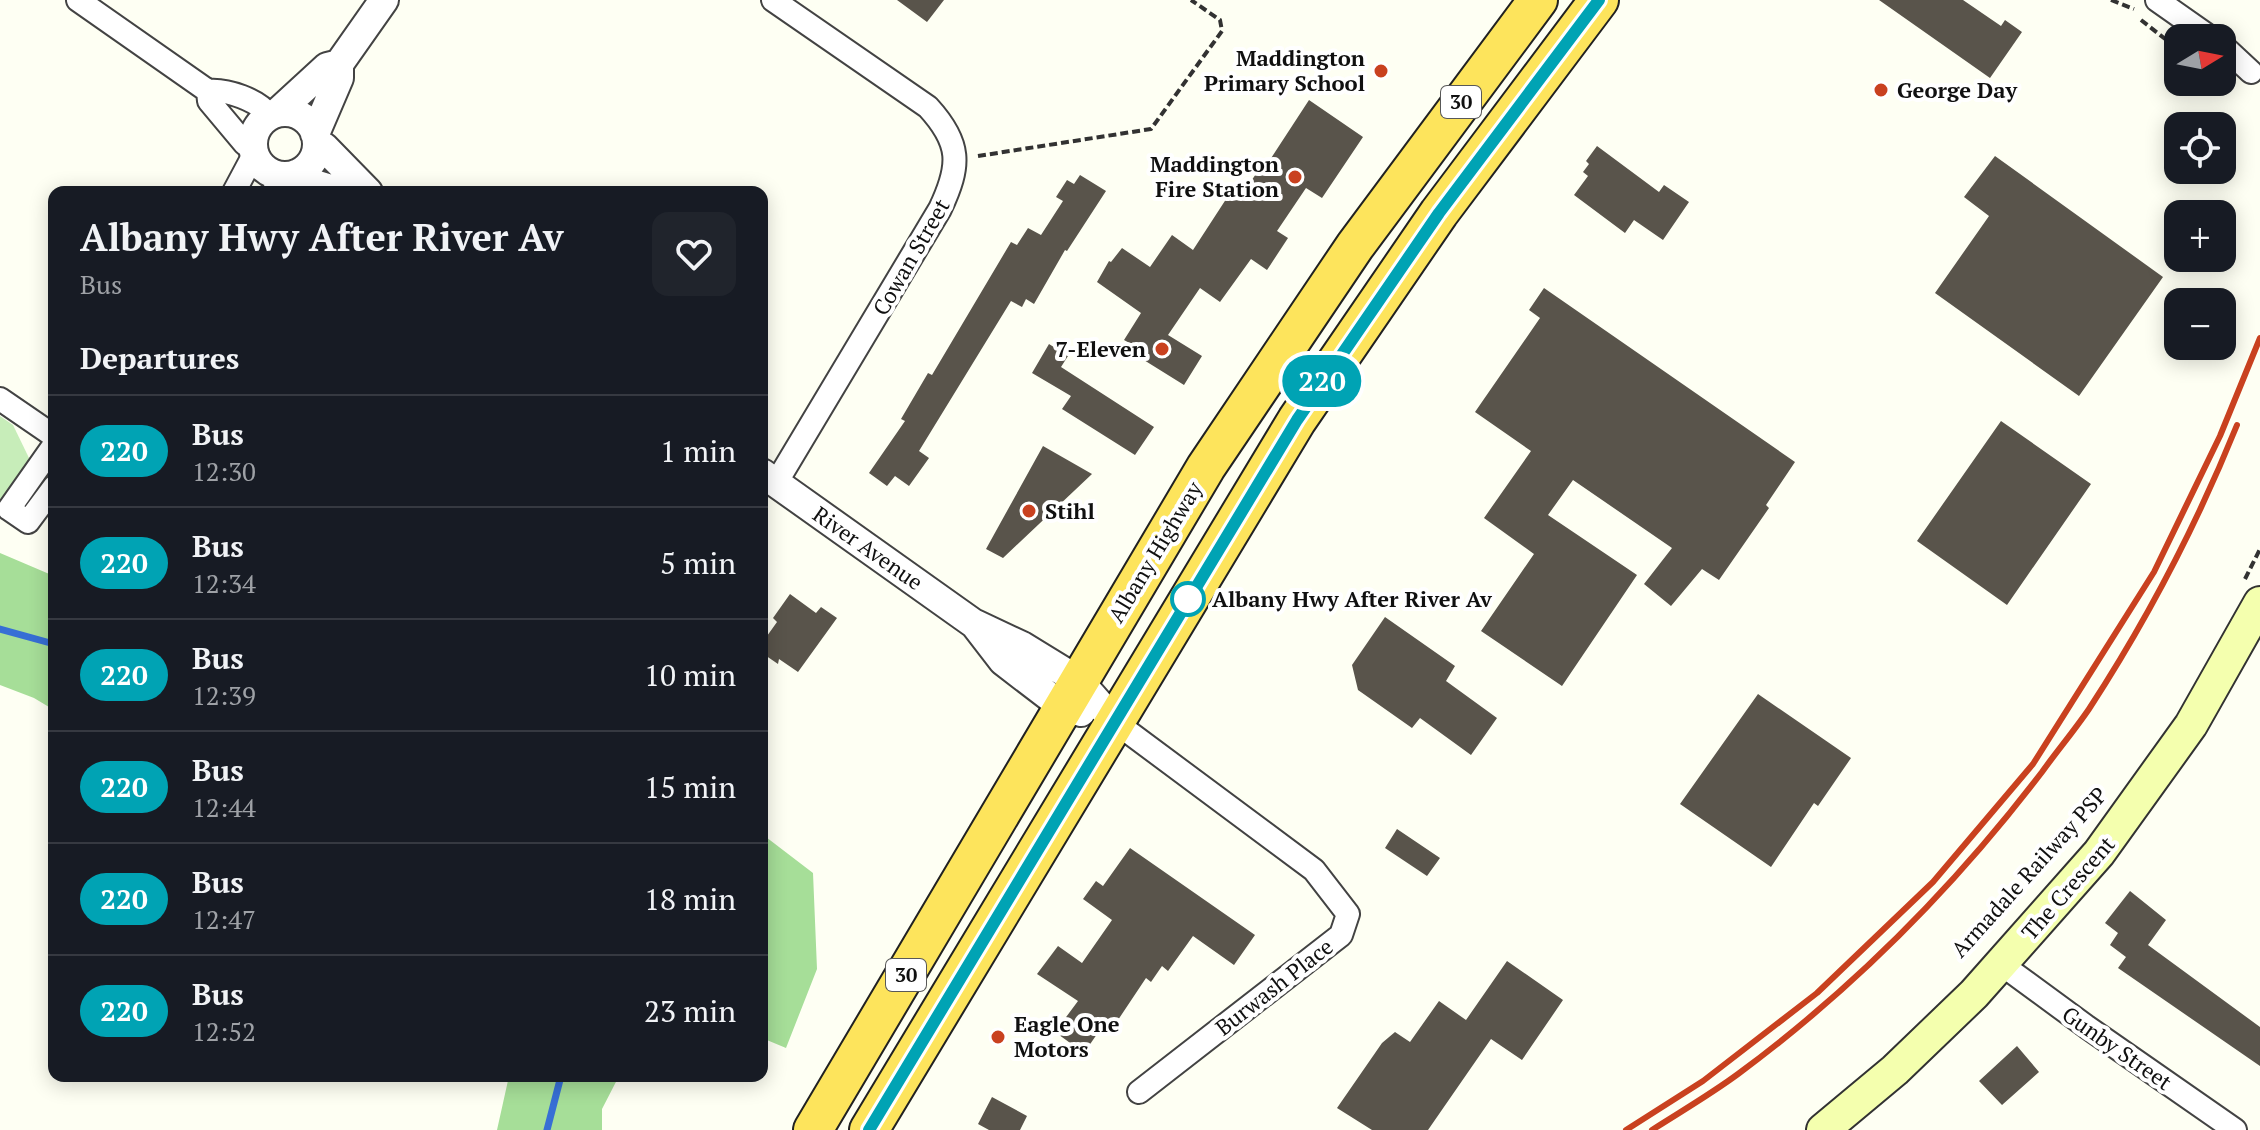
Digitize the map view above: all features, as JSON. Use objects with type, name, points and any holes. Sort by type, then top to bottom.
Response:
[{"type":"highway","name":"Albany Highway","points":[[813,1130],[1229,431],[1385,205],[1538,0]]},
{"type":"highway","name":"30","points":[[869,1130],[1297,420],[1427,233],[1599,0]]},
{"type":"highway","points":[[1385,205],[1427,233]]},
{"type":"main road","name":"The Crescent","points":[[1823,1130],[1895,1070],[2001,964],[2099,853],[2158,774],[2201,709],[2251,593]]},
{"type":"street","points":[[78,0],[208,91],[219,90],[274,114],[296,114],[305,119],[316,139],[362,186]]},
{"type":"street","points":[[285,181],[311,163],[316,139],[339,78],[339,64],[384,0]]},
{"type":"street","name":"Cowan Street","points":[[769,478],[940,209],[950,190],[955,168],[953,143],[946,126],[928,107],[773,0]]},
{"type":"street","points":[[2157,0],[2191,24]]},
{"type":"street","points":[[2236,58],[2251,72]]},
{"type":"street","points":[[237,186],[254,152],[256,129],[327,67],[339,64]]},
{"type":"street","points":[[208,91],[209,101],[268,172],[285,181],[301,180],[320,186]]},
{"type":"street","points":[[0,399],[48,432]]},
{"type":"street","points":[[48,457],[19,516],[48,492]]},
{"type":"street","name":"River Avenue","points":[[769,478],[973,623],[1022,646],[1071,694],[1115,722]]},
{"type":"street","name":"Burwash Place","points":[[1115,722],[1314,870],[1348,914],[1341,935],[1139,1092]]},
{"type":"street","name":"Gunby Street","points":[[2001,964],[2235,1130]]},
{"type":"path","points":[[978,156],[1151,129],[1222,31],[1220,20],[1191,0]]},
{"type":"path","points":[[2251,593],[2260,549]]},
{"type":"green space","points":[[0,416],[13,425],[29,458],[9,509],[0,516]]},
{"type":"green space","points":[[0,553],[48,573],[48,706],[0,685]]},
{"type":"green space","points":[[768,839],[813,873],[817,969],[786,1048],[768,1040]]},
{"type":"green space","points":[[508,1082],[616,1082],[602,1109],[602,1130],[497,1130]]},
{"type":"building","points":[[897,0],[944,0],[927,22]]},
{"type":"building","points":[[1879,0],[1963,0],[2001,26],[2005,20],[2022,32],[1990,78]]},
{"type":"building","points":[[1309,100],[1363,137],[1322,198],[1306,188],[1277,231],[1288,238],[1267,270],[1251,259],[1220,302],[1200,288],[1168,335],[1202,356],[1184,385],[1131,352],[1135,346],[1124,340],[1141,313],[1097,282],[1109,261],[1122,248],[1150,267],[1172,235],[1193,250],[1232,190],[1241,196],[1262,165],[1266,166]]},
{"type":"building","points":[[1597,146],[1659,192],[1664,185],[1689,202],[1663,240],[1634,220],[1625,233],[1574,195],[1588,176],[1583,172],[1589,164],[1586,161]]},
{"type":"building","points":[[1995,156],[2163,277],[2079,396],[1935,293],[1989,216],[1964,197]]},
{"type":"building","points":[[1080,175],[1106,191],[1065,250],[1034,304],[1026,299],[1022,307],[1011,301],[919,451],[929,458],[909,486],[895,476],[887,486],[869,473],[905,421],[901,419],[928,373],[932,375],[1011,242],[1017,245],[1028,228],[1041,235],[1063,201],[1056,197],[1067,180],[1074,184]]},
{"type":"building","points":[[1544,288],[1795,462],[1766,505],[1769,508],[1719,580],[1702,569],[1671,606],[1644,584],[1672,548],[1573,480],[1548,515],[1637,575],[1562,686],[1481,631],[1534,554],[1484,518],[1531,451],[1475,412],[1540,318],[1529,310]]},
{"type":"building","name":"7-Eleven","points":[[1049,344],[1068,356],[1061,367],[1154,427],[1135,455],[1062,409],[1071,396],[1032,373]]},
{"type":"building","points":[[2001,421],[2091,484],[2007,605],[1917,541]]},
{"type":"building","name":"Stihl","points":[[1043,446],[1092,474],[1003,558],[986,549]]},
{"type":"building","points":[[790,594],[816,613],[821,607],[837,618],[798,672],[779,659],[778,664],[768,657],[768,635],[777,622],[773,618]]},
{"type":"building","points":[[1385,617],[1455,666],[1446,681],[1497,718],[1471,755],[1420,718],[1412,728],[1358,690],[1352,665]]},
{"type":"building","points":[[1758,694],[1851,758],[1818,806],[1814,803],[1771,867],[1680,804]]},
{"type":"building","points":[[1397,829],[1440,858],[1427,876],[1385,848]]},
{"type":"building","points":[[1130,848],[1255,935],[1234,965],[1193,936],[1168,971],[1162,966],[1151,982],[1146,978],[1114,1026],[1106,1021],[1084,1053],[1055,1032],[1078,1001],[1037,974],[1058,946],[1082,963],[1112,920],[1083,899],[1096,881],[1103,886]]},
{"type":"building","points":[[2130,891],[2166,920],[2148,945],[2260,1027],[2260,1066],[2118,968],[2126,957],[2110,945],[2118,933],[2105,923]]},
{"type":"building","points":[[1507,961],[1563,1000],[1522,1060],[1491,1039],[1428,1130],[1372,1130],[1337,1108],[1382,1043],[1395,1032],[1410,1042],[1439,1001],[1466,1020]]},
{"type":"building","points":[[2017,1046],[2039,1072],[2002,1105],[1979,1081]]},
{"type":"building","points":[[992,1097],[1027,1116],[1020,1130],[989,1130],[978,1124]]},
{"type":"waterway","points":[[0,629],[48,642]]},
{"type":"waterway","points":[[547,1130],[559,1082]]},
{"type":"railway","points":[[1626,1130],[1703,1081],[1817,993],[1933,882],[2033,764],[2154,572],[2220,436],[2260,338]]},
{"type":"railway","points":[[1652,1130],[1738,1074],[1822,1007],[1938,895],[2009,814],[2083,717],[2131,641],[2188,535],[2237,425]]},
{"type":"bus line","name":"220","points":[[869,1130],[1238,515],[1317,389],[1439,213],[1599,0]]},
{"type":"place","name":"Maddington Primary School","points":[[1381,71]]},
{"type":"place","name":"George Day","points":[[1881,90]]},
{"type":"place","name":"Maddington Fire Station","points":[[1295,177]]},
{"type":"place","name":"7-Eleven","points":[[1162,349]]},
{"type":"place","name":"Stihl","points":[[1029,511]]},
{"type":"place","name":"Albany Hwy After River Av","points":[[1188,599]]},
{"type":"place","name":"Eagle One Motors","points":[[998,1037]]}]
